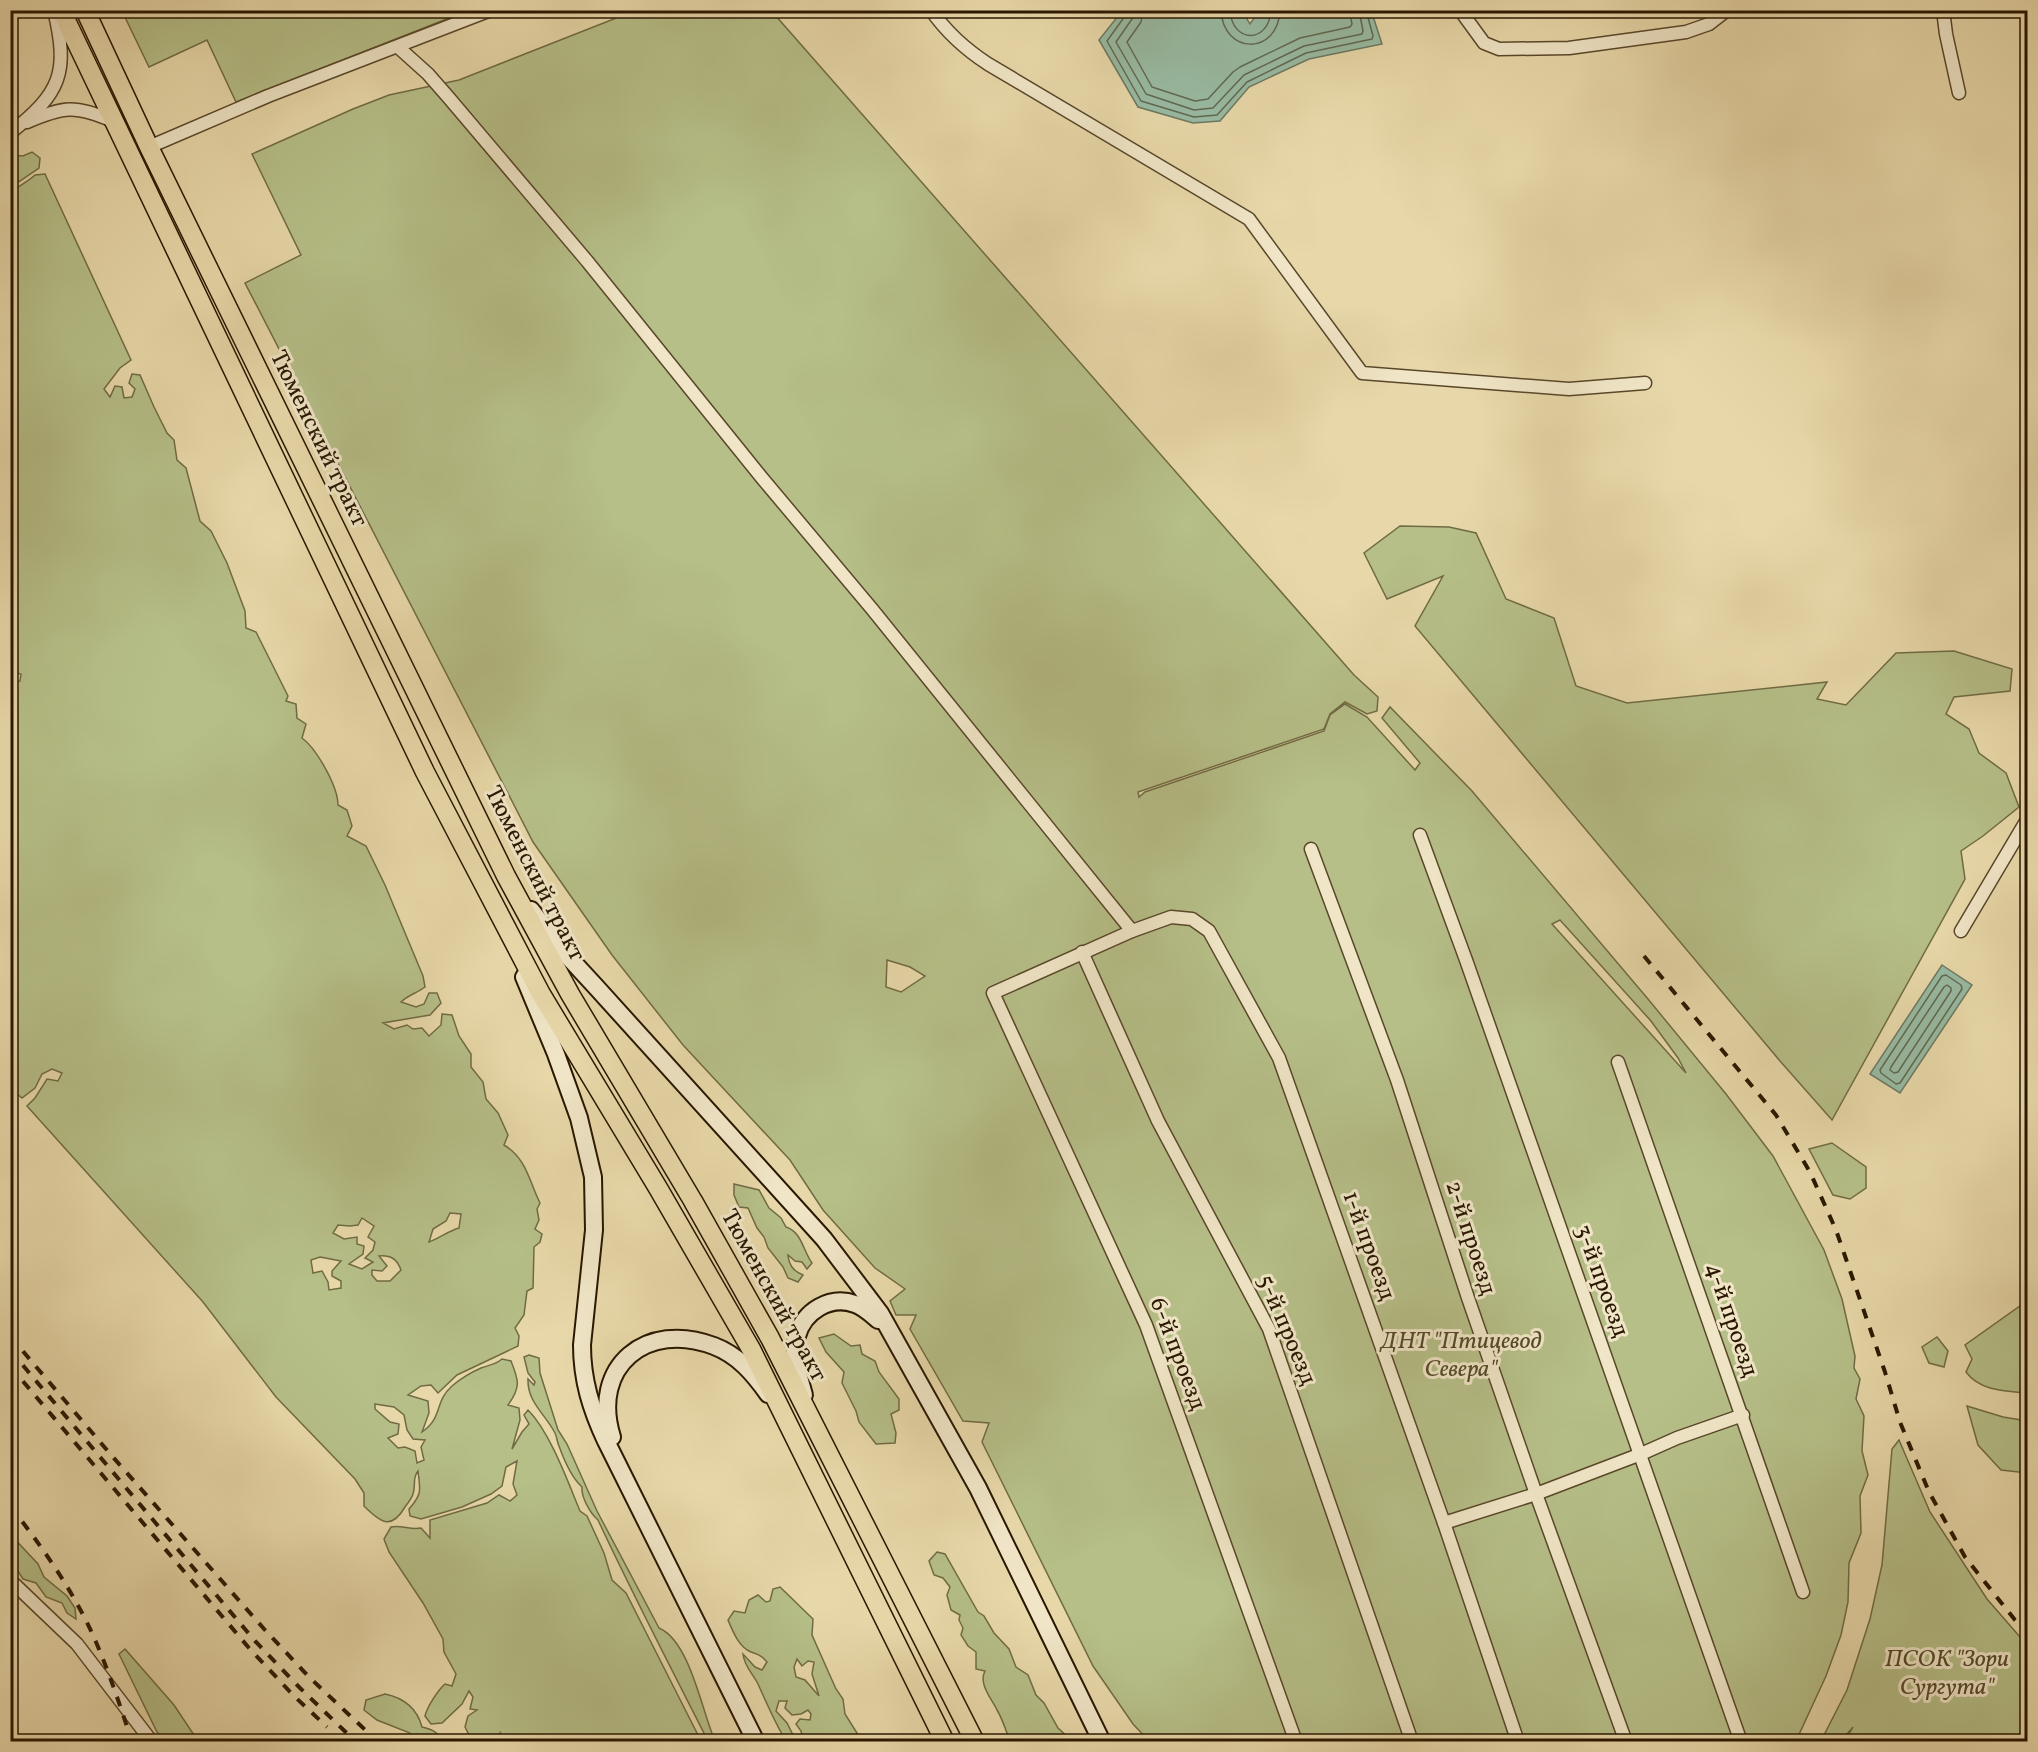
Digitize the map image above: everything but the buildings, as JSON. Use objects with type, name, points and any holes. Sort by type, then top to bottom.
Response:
[{"type":"main road","name":"Тюменский тракт","points":[[61,10],[369,657],[493,904],[569,1041],[700,1258],[751,1349],[945,1742]]},
{"type":"main road","name":"Тюменский тракт","points":[[85,10],[149,147],[506,876],[570,994],[744,1290],[807,1407],[975,1742]]},
{"type":"main road","points":[[506,876],[569,957],[824,1239],[880,1313],[983,1498],[1102,1742]]},
{"type":"main road","points":[[493,904],[556,1054],[588,1150],[593,1177],[594,1220],[582,1345],[582,1364],[588,1397],[595,1417],[756,1742]]},
{"type":"main road","points":[[807,1407],[796,1365],[795,1351],[797,1336],[802,1325],[816,1308],[829,1302],[843,1301],[856,1304],[881,1322],[901,1348]]},
{"type":"main road","points":[[625,1478],[608,1423],[606,1408],[609,1385],[615,1371],[624,1360],[644,1345],[681,1339],[714,1346],[729,1353],[750,1372],[785,1419]]},
{"type":"street","points":[[10,134],[23,124],[50,94],[60,74],[62,50],[54,10]]},
{"type":"street","points":[[149,147],[259,100],[491,10]]},
{"type":"street","points":[[931,10],[961,46],[988,64],[1248,219],[1362,373],[1569,389],[1644,382]]},
{"type":"street","points":[[1460,10],[1484,43],[1499,49],[1569,48],[1686,32],[1709,24],[1727,10]]},
{"type":"street","points":[[1943,10],[1959,93]]},
{"type":"street","points":[[398,47],[449,98],[587,261],[1132,931],[1082,952]]},
{"type":"street","points":[[23,124],[70,108],[89,111],[113,121]]},
{"type":"street","points":[[1961,931],[2028,818]]},
{"type":"street","name":"3-й проезд","points":[[1420,836],[1641,1454],[1741,1742]]},
{"type":"street","name":"2-й проезд","points":[[1311,849],[1397,1080],[1468,1298],[1626,1742]]},
{"type":"street","name":"1-й проезд","points":[[1132,931],[1170,917],[1192,919],[1209,931],[1279,1058],[1444,1523],[1518,1742]]},
{"type":"street","name":"6-й проезд","points":[[1082,952],[993,993],[1146,1325],[1296,1742]]},
{"type":"street","name":"5-й проезд","points":[[1082,952],[1158,1121],[1269,1329],[1412,1742]]},
{"type":"street","name":"4-й проезд","points":[[1618,1062],[1803,1592]]},
{"type":"street","points":[[1444,1523],[1536,1494],[1641,1454],[1677,1437],[1743,1415]]},
{"type":"street","points":[[10,1580],[77,1644],[152,1742]]},
{"type":"green space","name":"ДНТ \"Птицевод Севера\"","points":[[750,10],[775,15],[1354,675],[1378,697],[1377,711],[1367,714],[1345,702],[1330,714],[1324,729],[1138,792],[1139,797],[1145,792],[1324,731],[1330,715],[1345,704],[1367,717],[1415,770],[1420,763],[1382,718],[1390,707],[1472,791],[1648,999],[1726,1094],[1773,1156],[1824,1250],[1842,1299],[1855,1356],[1854,1368],[1860,1379],[1856,1399],[1864,1416],[1862,1451],[1868,1475],[1860,1496],[1861,1533],[1849,1563],[1848,1602],[1841,1635],[1826,1676],[1796,1741],[1149,1741],[1133,1724],[1093,1666],[982,1442],[989,1423],[963,1421],[910,1329],[916,1315],[896,1315],[890,1301],[905,1289],[875,1268],[823,1210],[790,1160],[683,1045],[612,955],[533,842],[245,283],[301,255],[252,154],[389,95],[459,80],[634,11]],"holes":[[[1560,920],[1651,1021],[1686,1073],[1552,924]],[[887,960],[910,967],[925,976],[901,992],[886,987]]]},
{"type":"green space","points":[[122,11],[467,11],[236,102],[207,40],[149,67]]},
{"type":"green space","points":[[32,152],[40,158],[39,168],[11,187],[13,155],[23,156]]},
{"type":"green space","points":[[45,174],[131,360],[120,368],[104,389],[110,397],[115,386],[122,387],[124,398],[132,397],[135,389],[129,383],[132,374],[140,375],[167,433],[174,440],[177,460],[186,468],[200,521],[211,531],[227,563],[245,611],[246,628],[256,632],[288,696],[286,701],[296,704],[297,718],[306,724],[302,738],[326,769],[338,805],[347,810],[352,826],[347,836],[366,846],[385,885],[423,976],[425,987],[401,1002],[416,1007],[424,1004],[429,993],[437,993],[441,1003],[430,1015],[383,1023],[394,1029],[407,1025],[413,1029],[422,1028],[429,1036],[441,1025],[442,1014],[452,1015],[459,1036],[471,1054],[471,1067],[483,1082],[486,1099],[498,1113],[508,1135],[504,1145],[523,1164],[540,1203],[537,1209],[539,1220],[535,1229],[542,1234],[540,1242],[534,1247],[533,1288],[527,1291],[524,1315],[515,1328],[519,1336],[518,1346],[457,1375],[438,1393],[431,1385],[421,1386],[408,1395],[428,1401],[429,1413],[422,1432],[429,1427],[446,1392],[455,1384],[481,1368],[502,1359],[511,1361],[516,1374],[517,1388],[508,1405],[519,1408],[520,1420],[512,1449],[529,1424],[524,1415],[528,1410],[551,1444],[580,1511],[587,1516],[604,1553],[612,1580],[626,1593],[701,1741],[498,1741],[500,1733],[491,1741],[475,1741],[465,1727],[468,1716],[477,1710],[470,1709],[473,1697],[469,1691],[462,1704],[442,1723],[431,1724],[425,1716],[428,1708],[445,1684],[452,1686],[456,1674],[444,1652],[443,1639],[423,1603],[389,1552],[384,1539],[391,1527],[421,1528],[430,1538],[430,1520],[487,1503],[499,1495],[510,1501],[517,1495],[513,1484],[517,1461],[506,1467],[502,1486],[491,1494],[462,1507],[421,1519],[410,1516],[409,1509],[420,1491],[418,1471],[412,1496],[400,1515],[390,1521],[380,1520],[364,1506],[364,1493],[355,1479],[276,1397],[203,1302],[27,1106],[47,1079],[58,1081],[62,1073],[52,1069],[42,1074],[35,1088],[22,1098],[11,1089],[10,685],[20,681],[21,674],[10,672],[10,195],[35,175]],"holes":[[[450,1213],[461,1214],[459,1228],[429,1242],[433,1229],[446,1221]],[[362,1218],[374,1226],[368,1237],[375,1242],[373,1250],[365,1258],[373,1262],[362,1269],[349,1264],[363,1254],[364,1246],[357,1244],[357,1237],[344,1239],[333,1233],[338,1225],[358,1225]],[[379,1256],[393,1259],[401,1270],[390,1281],[377,1281],[372,1275],[372,1270],[382,1271],[387,1266]],[[320,1257],[341,1261],[332,1271],[332,1276],[341,1281],[341,1288],[329,1290],[328,1282],[322,1271],[313,1273],[311,1260]],[[375,1404],[394,1407],[404,1415],[407,1430],[413,1439],[425,1440],[421,1447],[424,1460],[417,1463],[415,1451],[405,1447],[398,1448],[388,1438],[398,1434],[399,1424],[390,1422],[375,1409]]]},
{"type":"green space","points":[[1400,526],[1449,527],[1476,533],[1506,599],[1554,618],[1576,686],[1627,703],[1827,682],[1817,699],[1846,705],[1896,653],[1954,651],[2012,669],[2010,691],[1954,697],[1946,714],[1969,729],[1979,753],[2006,773],[2019,807],[1961,851],[1965,879],[1832,1120],[1415,626],[1443,576],[1387,599],[1364,553]]},
{"type":"green space","points":[[1832,1143],[1866,1167],[1866,1188],[1850,1199],[1833,1195],[1809,1149]]},
{"type":"green space","points":[[734,1184],[759,1190],[769,1208],[781,1218],[786,1227],[799,1237],[812,1263],[807,1269],[802,1262],[795,1261],[788,1255],[792,1267],[803,1275],[798,1282],[788,1278],[783,1267],[768,1248],[748,1208],[739,1207],[734,1195]]},
{"type":"green space","points":[[2027,1301],[2027,1393],[1993,1389],[1978,1383],[1966,1372],[1972,1359],[1965,1345]]},
{"type":"green space","points":[[834,1334],[851,1346],[860,1345],[862,1354],[875,1361],[879,1372],[899,1399],[899,1410],[891,1414],[896,1433],[895,1443],[876,1444],[859,1422],[842,1383],[844,1372],[826,1352],[819,1338]]},
{"type":"green space","points":[[1937,1337],[1948,1351],[1944,1367],[1929,1363],[1922,1347]]},
{"type":"green space","points":[[529,1355],[539,1358],[540,1373],[558,1430],[567,1444],[597,1511],[659,1628],[670,1635],[687,1662],[715,1741],[708,1741],[598,1520],[587,1505],[582,1487],[568,1468],[555,1433],[531,1395],[528,1379],[534,1385],[535,1382],[528,1373],[524,1357]]},
{"type":"green space","points":[[1967,1406],[2003,1417],[2027,1421],[2027,1473],[2001,1470],[1978,1445]]},
{"type":"green space","name":"ПСОК \"Зори Сургута\"","points":[[1899,1440],[1930,1512],[1987,1599],[2027,1645],[2027,1741],[1845,1741],[1853,1727],[1841,1741],[1821,1741],[1847,1690],[1870,1619],[1882,1565],[1892,1449]]},
{"type":"green space","points":[[10,1534],[38,1564],[44,1577],[67,1596],[75,1608],[76,1619],[67,1613],[62,1603],[46,1597],[36,1583],[23,1579],[16,1568],[11,1569]]},
{"type":"green space","points":[[937,1552],[945,1554],[978,1612],[984,1616],[994,1633],[1009,1649],[1016,1667],[1028,1675],[1036,1695],[1044,1703],[1058,1728],[1072,1741],[1010,1741],[984,1686],[985,1671],[976,1669],[976,1652],[968,1646],[961,1635],[963,1628],[959,1620],[960,1615],[951,1610],[947,1595],[950,1587],[943,1578],[934,1575],[929,1561]]},
{"type":"green space","points":[[780,1587],[813,1619],[812,1635],[836,1689],[843,1699],[845,1714],[862,1741],[813,1742],[803,1740],[796,1724],[800,1719],[810,1720],[811,1714],[808,1710],[792,1715],[785,1708],[787,1701],[779,1701],[776,1711],[787,1723],[794,1737],[786,1741],[743,1654],[755,1667],[762,1670],[767,1662],[743,1647],[728,1620],[734,1611],[745,1613],[749,1600],[758,1595],[766,1602],[770,1601],[773,1589]],"holes":[[[797,1659],[802,1666],[808,1661],[814,1662],[812,1674],[819,1696],[805,1680],[796,1677],[794,1667]]]},
{"type":"green space","points":[[125,1649],[174,1705],[198,1741],[166,1741],[157,1732],[119,1654]]},
{"type":"green space","points":[[385,1694],[409,1705],[417,1714],[422,1727],[434,1731],[441,1741],[415,1741],[410,1733],[377,1720],[364,1710],[366,1700]]},
{"type":"water","points":[[1371,10],[1382,44],[1309,59],[1249,87],[1220,121],[1193,123],[1138,107],[1099,40],[1122,11],[1242,11],[1250,24],[1259,11]]},
{"type":"water","points":[[1942,965],[1972,985],[1900,1093],[1870,1074]]},
{"type":"railway","points":[[1644,956],[1776,1115],[1810,1172],[1836,1230],[1900,1422],[1929,1492],[1965,1557],[2015,1620],[2028,1632]]},
{"type":"railway","points":[[10,1336],[265,1630],[309,1677],[378,1742]]},
{"type":"railway","points":[[10,1350],[255,1641],[356,1742]]},
{"type":"railway","points":[[10,1366],[249,1648],[327,1727]]},
{"type":"railway","points":[[10,1506],[58,1571],[88,1624],[111,1679],[132,1742]]}]
